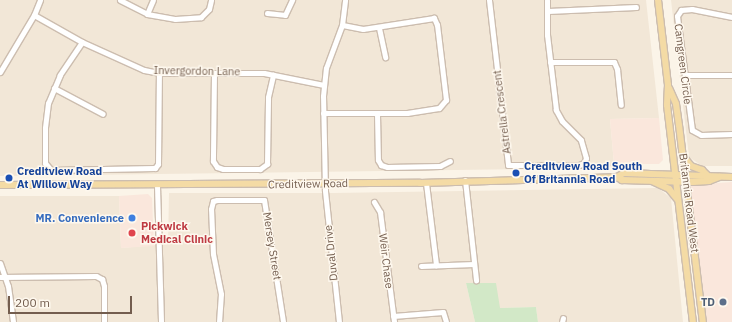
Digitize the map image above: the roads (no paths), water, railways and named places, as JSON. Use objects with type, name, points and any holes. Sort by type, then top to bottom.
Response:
[{"type":"main road","name":"Britannia Road West","points":[[658,0],[668,85],[667,105],[693,322]]},
{"type":"main road","name":"Britannia Road West","points":[[668,85],[676,104],[703,322]]},
{"type":"main road","points":[[683,156],[691,166],[702,170],[707,175]]},
{"type":"main road","name":"Creditview Road","points":[[0,185],[157,186],[324,184],[617,177],[624,173],[685,174],[732,177]]},
{"type":"main road","name":"Creditview Road","points":[[617,177],[622,180],[685,182],[709,181],[719,177]]},
{"type":"main road","points":[[652,181],[669,189],[678,202]]},
{"type":"street","points":[[0,72],[34,15],[40,0]]},
{"type":"street","points":[[120,0],[147,14],[175,19],[198,19],[205,15],[211,0]]},
{"type":"street","points":[[147,14],[153,0]]},
{"type":"street","points":[[267,13],[285,15],[292,0]]},
{"type":"street","name":"Duval Drive","points":[[339,322],[324,184],[323,113],[326,68],[342,25],[345,0]]},
{"type":"street","name":"Astrella Crescent","points":[[489,0],[508,165],[579,165],[584,163],[585,152],[581,140],[562,121],[556,110],[550,62],[548,10],[546,0]]},
{"type":"street","points":[[548,10],[636,7]]},
{"type":"street","name":"Camgreen Circle","points":[[732,17],[692,9],[679,11],[677,19],[693,132],[701,135],[732,134]]},
{"type":"street","name":"Invergordon Lane","points":[[34,15],[82,42],[129,65],[159,73],[214,74],[246,72],[274,75],[324,85]]},
{"type":"street","points":[[323,113],[407,113],[439,108],[445,103],[446,96],[437,21],[429,17],[379,28],[363,29],[342,25]]},
{"type":"street","points":[[379,28],[385,57]]},
{"type":"street","points":[[82,42],[54,88],[45,121],[45,163],[48,169],[150,170],[158,164],[159,73]]},
{"type":"street","points":[[550,62],[614,62],[617,69],[621,105]]},
{"type":"street","points":[[214,74],[213,160],[217,167],[223,169],[260,169],[267,164],[268,97],[274,75]]},
{"type":"street","points":[[684,75],[732,75]]},
{"type":"street","points":[[54,88],[103,114]]},
{"type":"street","points":[[377,114],[378,160],[381,165],[387,167],[440,166],[450,161]]},
{"type":"street","points":[[465,180],[476,280]]},
{"type":"street","points":[[426,182],[436,265]]},
{"type":"street","points":[[157,186],[161,322]]},
{"type":"street","name":"Mersey Street","points":[[219,322],[221,294],[213,254],[211,209],[214,201],[217,200],[264,200],[283,322]]},
{"type":"street","name":"Weir Chase","points":[[374,202],[380,212],[394,322]]},
{"type":"street","points":[[0,263],[13,322]]},
{"type":"street","points":[[421,266],[474,264]]},
{"type":"street","points":[[2,277],[96,276],[102,279],[104,286],[104,322]]},
{"type":"street","points":[[393,316],[443,312],[446,322]]},
{"type":"place","name":"Creditview Road South Of Britannia Road","points":[[516,173]]},
{"type":"place","name":"Creditview Road At Willow Way","points":[[9,178]]},
{"type":"place","name":"MR. Convenience","points":[[132,218]]},
{"type":"place","name":"Pickwick Medical Clinic","points":[[132,233]]},
{"type":"place","name":"TD","points":[[723,302]]}]
